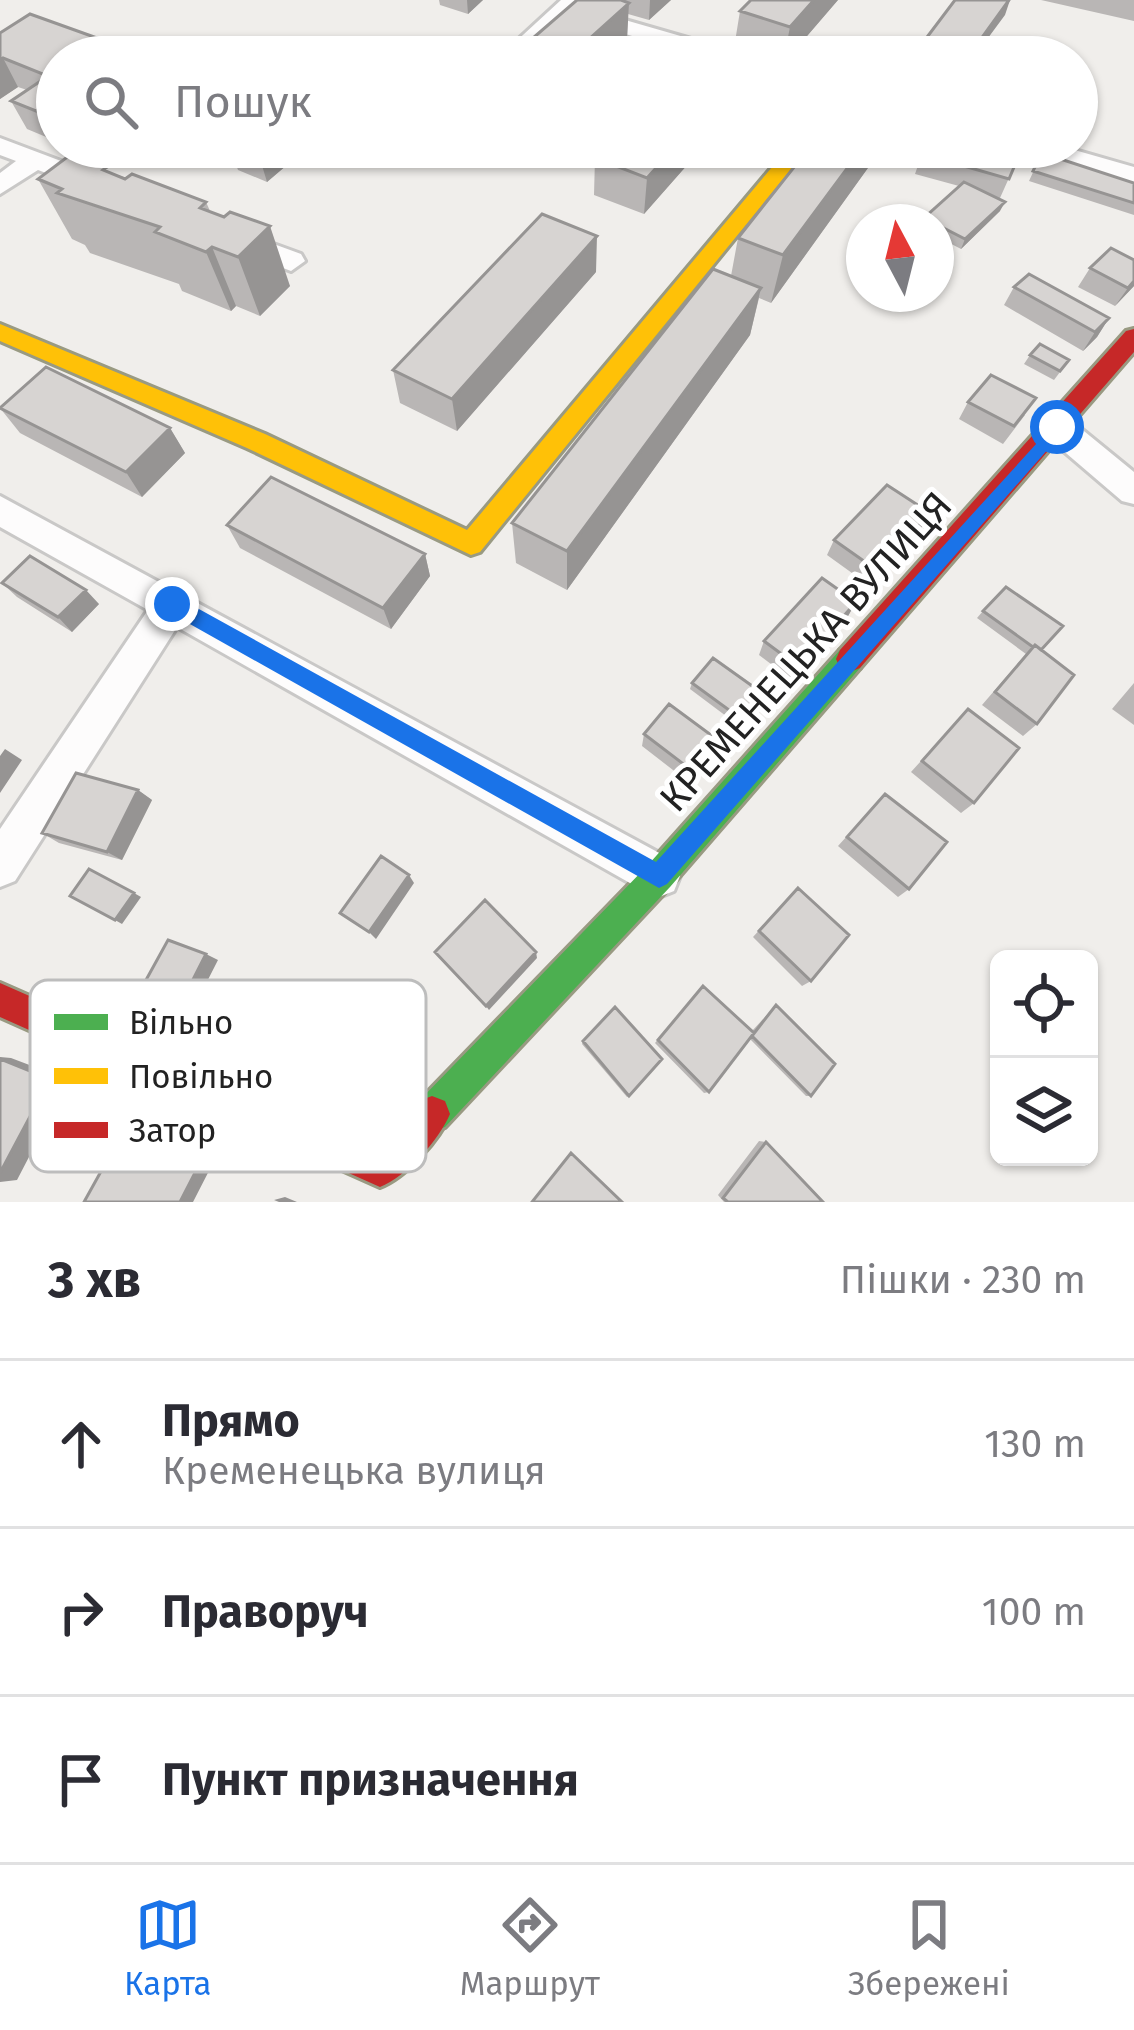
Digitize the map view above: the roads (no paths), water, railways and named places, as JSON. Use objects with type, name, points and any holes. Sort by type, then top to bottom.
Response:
[{"type":"street","points":[[534,36],[569,5],[664,36]]},
{"type":"street","points":[[0,146],[34,160]]},
{"type":"street","points":[[0,186],[34,160]]},
{"type":"street","points":[[1098,165],[1134,176]]},
{"type":"street","points":[[54,168],[120,194]]},
{"type":"street","points":[[0,332],[256,441],[470,544],[782,168]]},
{"type":"street","points":[[205,227],[291,261]]},
{"type":"street","name":"КРЕМЕНЕЦЬКА ВУЛИЦЯ","points":[[426,1121],[659,876],[1134,337]]},
{"type":"street","points":[[1057,427],[1134,490]]},
{"type":"street","points":[[0,510],[659,876]]},
{"type":"street","points":[[0,866],[172,604]]},
{"type":"street","name":"КРЕМЕНЕЦЬКА ВУЛИЦЯ","points":[[0,1000],[30,1013]]}]
